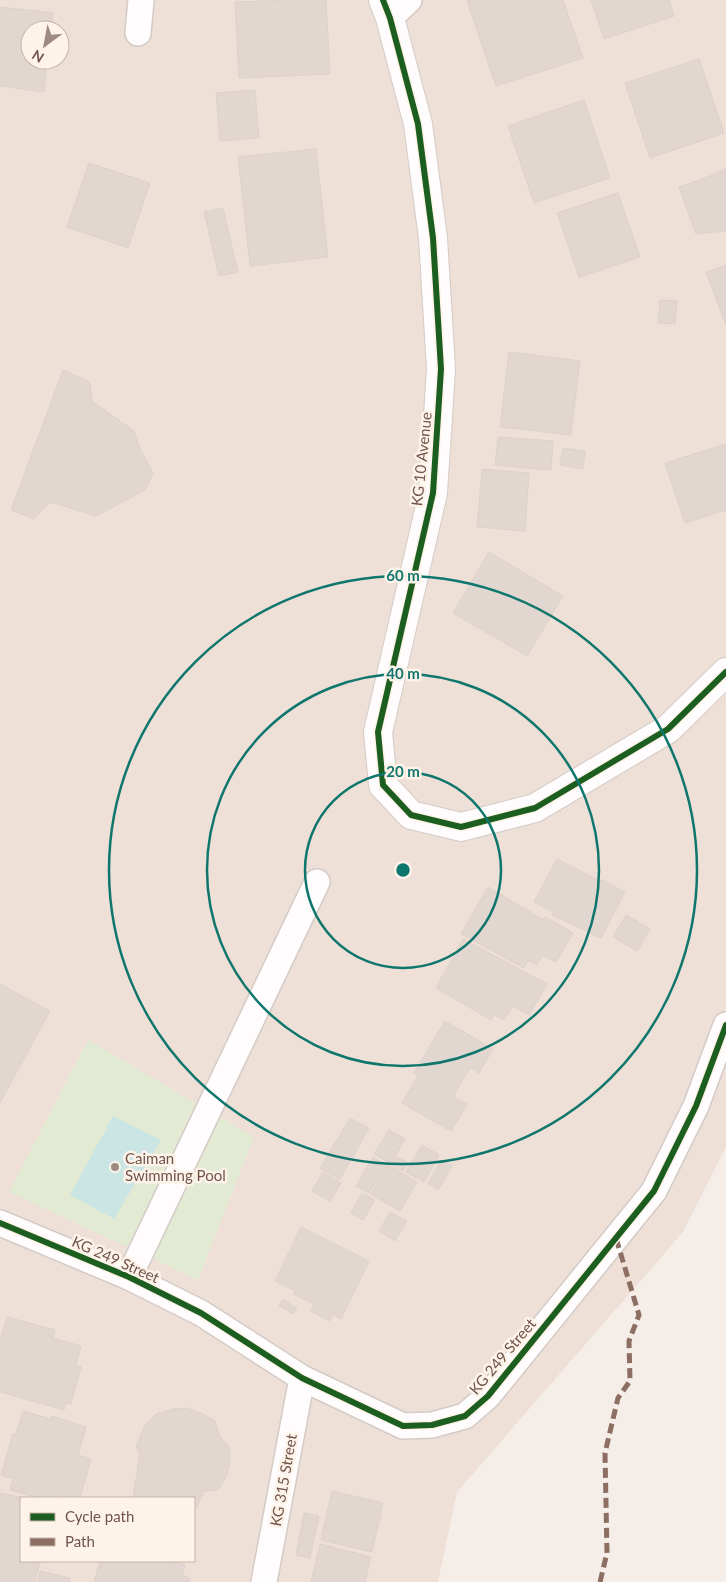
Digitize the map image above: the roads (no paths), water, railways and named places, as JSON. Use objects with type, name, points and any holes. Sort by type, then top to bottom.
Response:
[{"type":"street","points":[[138,33],[141,0]]},
{"type":"street","name":"KG 10 Avenue","points":[[394,6],[418,124],[434,238],[441,368],[433,493],[378,732],[382,785],[411,815],[461,827],[535,808],[668,729],[726,672]]},
{"type":"street","points":[[129,1277],[317,882]]},
{"type":"street","name":"KG 249 Street","points":[[0,1223],[129,1277],[201,1313],[302,1378],[403,1426],[432,1425],[465,1416],[488,1396],[654,1191],[696,1106],[726,1025]]},
{"type":"street","name":"KG 315 Street","points":[[264,1582],[302,1378]]},
{"type":"water","name":"Caiman Swimming Pool","points":[[113,1116],[161,1140],[114,1219],[70,1195]]},
{"type":"place","name":"Caiman Swimming Pool","points":[[115,1167]]}]
